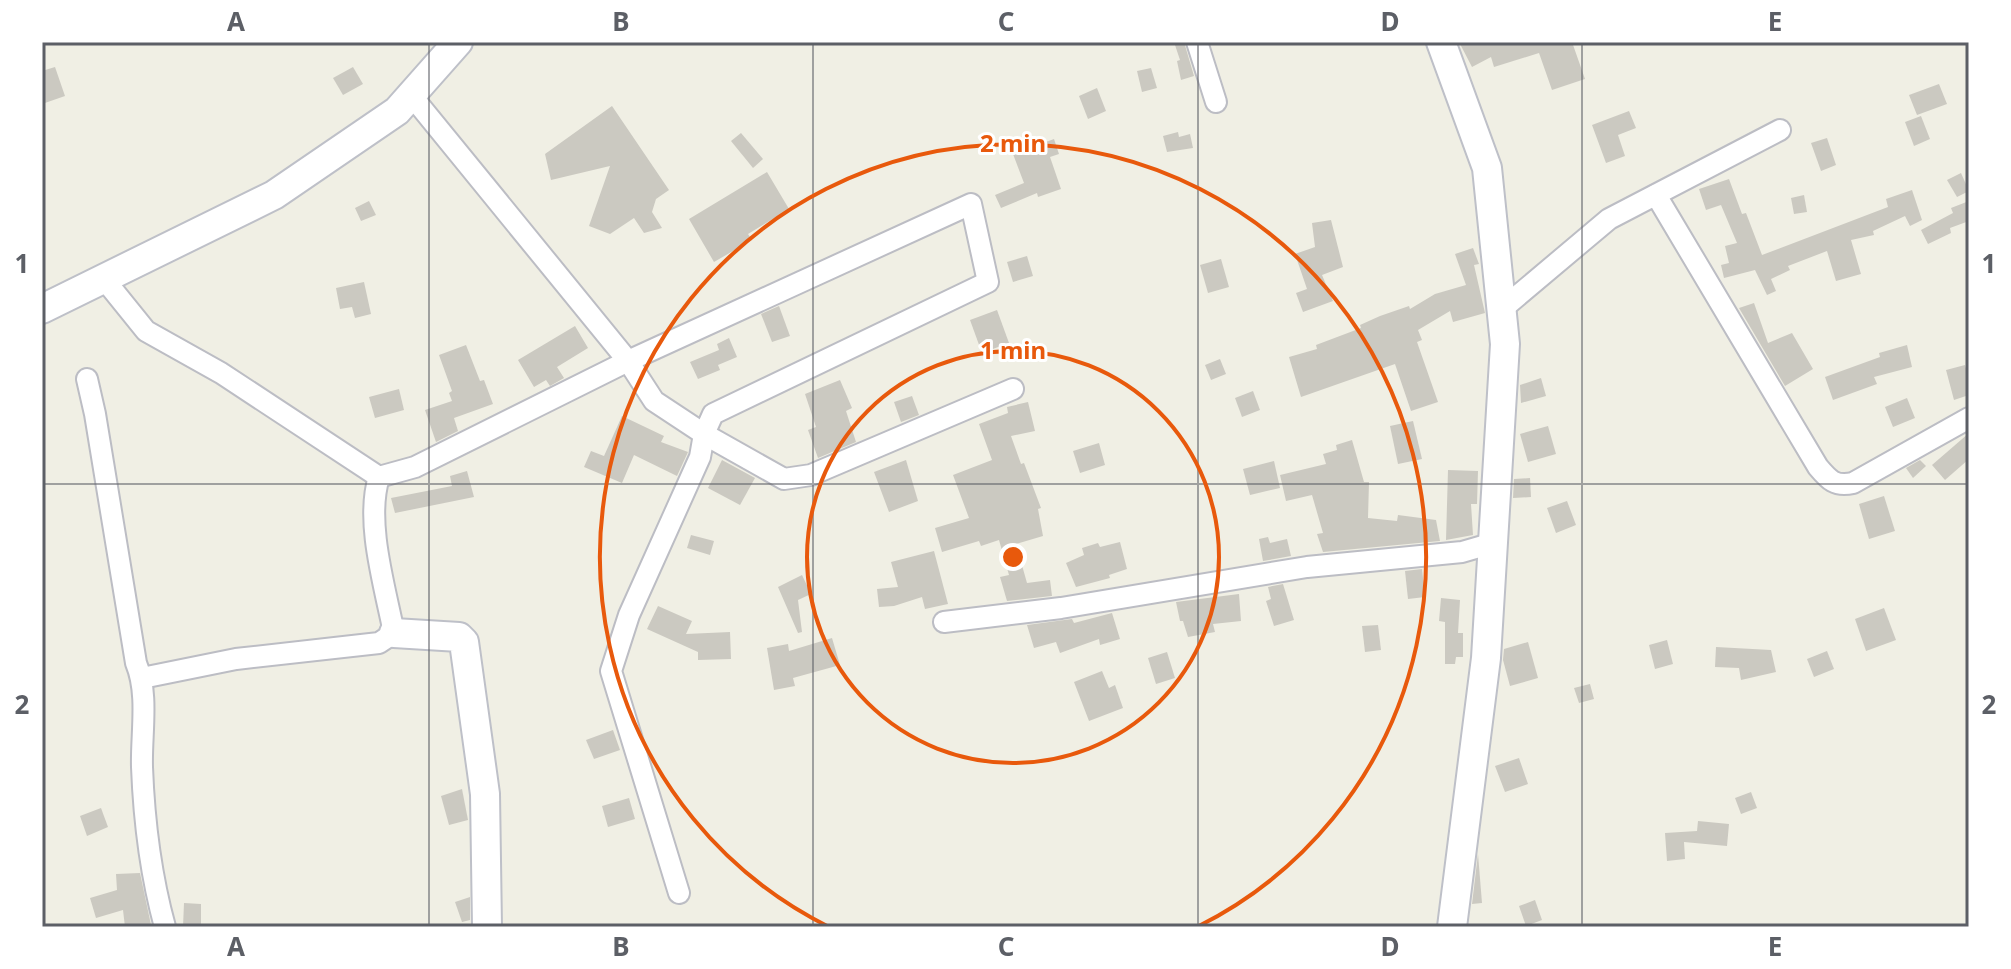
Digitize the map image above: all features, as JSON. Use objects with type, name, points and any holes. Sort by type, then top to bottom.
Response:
[{"type":"street","points":[[42,309],[274,195],[397,111],[458,42]]},
{"type":"street","points":[[1197,42],[1216,102]]},
{"type":"street","points":[[1441,42],[1487,168],[1505,344],[1486,658],[1452,927]]},
{"type":"street","points":[[411,95],[628,361],[654,401],[704,434],[784,479],[811,475],[1013,389]]},
{"type":"street","points":[[1502,309],[1609,219],[1780,130]]},
{"type":"street","points":[[1656,195],[1818,467],[1830,481],[1841,485],[1853,483],[1969,418]]},
{"type":"street","points":[[104,279],[146,331],[221,373],[379,477],[415,467],[628,361],[971,204],[988,282],[713,414],[704,434],[700,457],[629,615],[611,671],[679,893]]},
{"type":"street","points":[[87,379],[136,663],[142,678],[142,768],[152,857],[165,927]]},
{"type":"street","points":[[379,477],[374,492],[375,530],[394,633]]},
{"type":"street","points":[[944,622],[1061,608],[1307,567],[1462,552],[1493,543]]},
{"type":"street","points":[[142,678],[236,659],[379,643],[394,633],[459,637],[464,642],[485,794],[487,927]]},
{"type":"building","points":[[1174,42],[1184,42],[1194,76],[1181,80],[1177,61],[1180,60]]},
{"type":"building","points":[[1459,42],[1572,42],[1585,79],[1552,90],[1539,53],[1494,67],[1491,57],[1472,67]]},
{"type":"building","points":[[55,67],[65,96],[42,104],[42,71]]},
{"type":"building","points":[[353,67],[363,84],[343,95],[333,78]]},
{"type":"building","points":[[1151,68],[1157,88],[1142,92],[1137,71]]},
{"type":"building","points":[[1939,84],[1947,104],[1917,115],[1909,95]]},
{"type":"building","points":[[1097,88],[1106,111],[1088,119],[1079,96]]},
{"type":"building","points":[[612,106],[669,190],[656,199],[652,212],[662,228],[644,233],[634,218],[610,234],[589,226],[610,166],[551,180],[545,154]]},
{"type":"building","points":[[1629,111],[1636,128],[1618,135],[1625,156],[1606,163],[1592,125]]},
{"type":"building","points":[[1921,116],[1930,139],[1914,146],[1905,122]]},
{"type":"building","points":[[1178,132],[1179,137],[1190,134],[1193,148],[1167,152],[1163,136]]},
{"type":"building","points":[[741,133],[763,159],[753,168],[731,141]]},
{"type":"building","points":[[1827,138],[1836,165],[1821,171],[1811,143]]},
{"type":"building","points":[[1054,139],[1059,154],[1050,157],[1061,189],[1038,197],[1037,193],[1001,208],[995,195],[1024,183],[1013,154]]},
{"type":"building","points":[[767,172],[789,209],[748,234],[752,240],[714,262],[689,219]]},
{"type":"building","points":[[1961,173],[1969,191],[1957,197],[1947,180]]},
{"type":"building","points":[[1729,179],[1762,255],[1888,207],[1886,199],[1912,190],[1922,220],[1910,226],[1905,216],[1873,231],[1874,235],[1851,240],[1861,274],[1836,281],[1827,251],[1788,266],[1790,270],[1771,279],[1776,291],[1767,295],[1755,270],[1724,278],[1721,265],[1729,263],[1725,246],[1737,243],[1721,205],[1706,210],[1699,189]]},
{"type":"building","points":[[1804,195],[1807,212],[1794,214],[1791,198]]},
{"type":"building","points":[[369,201],[376,215],[361,221],[355,208]]},
{"type":"building","points":[[1969,201],[1969,221],[1950,228],[1951,233],[1928,244],[1921,230],[1953,213],[1951,208]]},
{"type":"building","points":[[1331,220],[1343,267],[1322,275],[1333,301],[1303,312],[1296,293],[1307,289],[1295,254],[1315,247],[1312,223]]},
{"type":"building","points":[[1473,248],[1479,264],[1474,265],[1485,313],[1453,322],[1450,311],[1418,330],[1422,340],[1417,342],[1438,402],[1411,411],[1395,364],[1301,397],[1289,357],[1317,349],[1316,345],[1361,328],[1360,325],[1380,316],[1409,306],[1410,309],[1435,294],[1466,285],[1455,254]]},
{"type":"building","points":[[1027,256],[1033,276],[1013,282],[1007,262]]},
{"type":"building","points":[[1221,259],[1229,287],[1208,293],[1200,265]]},
{"type":"building","points":[[364,282],[371,314],[355,318],[352,307],[340,309],[336,288]]},
{"type":"building","points":[[1754,303],[1768,343],[1792,333],[1813,369],[1785,386],[1739,308]]},
{"type":"building","points":[[779,306],[790,336],[772,342],[761,314]]},
{"type":"building","points":[[997,310],[1009,343],[982,353],[970,320]]},
{"type":"building","points":[[575,326],[588,348],[557,367],[564,378],[550,386],[546,380],[534,387],[518,360]]},
{"type":"building","points":[[729,338],[737,357],[718,365],[720,370],[698,379],[690,362],[719,350],[717,344]]},
{"type":"building","points":[[466,345],[493,404],[454,418],[458,431],[436,442],[425,410],[452,401],[449,393],[452,391],[439,355]]},
{"type":"building","points":[[1907,345],[1912,367],[1874,377],[1877,384],[1833,400],[1825,377],[1880,357],[1879,353]]},
{"type":"building","points":[[1220,359],[1226,374],[1211,380],[1205,365]]},
{"type":"building","points":[[1965,365],[1969,395],[1954,400],[1946,370]]},
{"type":"building","points":[[1541,378],[1546,396],[1521,403],[1520,385]]},
{"type":"building","points":[[840,380],[852,408],[846,411],[856,442],[818,458],[808,430],[816,427],[805,394]]},
{"type":"building","points":[[399,389],[404,410],[375,418],[369,397]]},
{"type":"building","points":[[1253,391],[1260,410],[1242,417],[1235,398]]},
{"type":"building","points":[[912,396],[919,415],[901,422],[894,402]]},
{"type":"building","points":[[1907,398],[1915,418],[1893,427],[1885,407]]},
{"type":"building","points":[[1028,402],[1035,431],[1011,436],[1041,508],[1038,509],[1043,536],[1016,544],[1027,583],[1050,580],[1052,596],[1007,601],[1000,577],[1009,575],[999,540],[981,546],[979,541],[942,552],[935,528],[969,518],[953,475],[992,460],[979,424],[1008,413],[1007,407]]},
{"type":"building","points":[[622,416],[664,436],[661,442],[688,452],[677,476],[634,455],[622,483],[584,467],[591,451],[604,456]]},
{"type":"building","points":[[1413,421],[1422,459],[1398,464],[1390,426]]},
{"type":"building","points":[[1548,426],[1556,454],[1528,462],[1520,434]]},
{"type":"building","points":[[1969,433],[1969,459],[1945,480],[1932,465]]},
{"type":"building","points":[[1352,440],[1364,482],[1369,482],[1368,518],[1397,521],[1398,515],[1436,520],[1440,541],[1323,552],[1317,534],[1323,533],[1312,495],[1286,501],[1280,475],[1326,464],[1323,454],[1337,450],[1336,445]]},
{"type":"building","points":[[1099,443],[1105,465],[1080,473],[1073,451]]},
{"type":"building","points":[[722,460],[755,478],[740,505],[708,488]]},
{"type":"building","points":[[906,460],[918,501],[889,512],[874,472]]},
{"type":"building","points":[[1920,460],[1926,466],[1913,478],[1906,468]]},
{"type":"building","points":[[1274,461],[1280,488],[1250,495],[1243,469]]},
{"type":"building","points":[[1448,470],[1478,471],[1477,504],[1471,504],[1473,535],[1446,540]]},
{"type":"building","points":[[467,471],[474,497],[395,513],[391,498],[452,486],[450,476]]},
{"type":"building","points":[[1530,478],[1531,497],[1513,498],[1514,479]]},
{"type":"building","points":[[1884,496],[1895,531],[1869,539],[1859,504]]},
{"type":"building","points":[[1567,501],[1576,525],[1556,533],[1547,508]]},
{"type":"building","points":[[691,535],[714,541],[710,555],[687,548]]},
{"type":"building","points":[[1268,537],[1270,543],[1287,539],[1291,556],[1263,561],[1259,539]]},
{"type":"building","points":[[1120,542],[1127,569],[1109,575],[1110,578],[1076,587],[1066,563],[1084,555],[1082,548],[1098,543],[1100,547]]},
{"type":"building","points":[[934,551],[948,604],[925,609],[922,597],[894,606],[879,607],[877,589],[898,587],[891,562]]},
{"type":"building","points":[[1422,569],[1425,597],[1408,599],[1405,571]]},
{"type":"building","points":[[802,575],[811,594],[798,600],[802,632],[798,633],[778,587]]},
{"type":"building","points":[[1283,584],[1294,620],[1274,626],[1266,601],[1271,599],[1268,587]]},
{"type":"building","points":[[1239,594],[1241,621],[1213,624],[1215,632],[1188,637],[1176,602]]},
{"type":"building","points":[[1441,598],[1460,600],[1458,633],[1463,633],[1463,657],[1456,657],[1455,664],[1445,664],[1445,622],[1439,621]]},
{"type":"building","points":[[658,606],[692,621],[686,634],[730,632],[731,659],[698,660],[698,652],[647,629]]},
{"type":"building","points":[[1884,608],[1896,640],[1866,651],[1855,619]]},
{"type":"building","points":[[1112,613],[1120,639],[1100,645],[1099,639],[1060,653],[1056,642],[1034,648],[1027,625],[1072,619],[1074,623]]},
{"type":"building","points":[[1378,625],[1381,650],[1365,652],[1362,626]]},
{"type":"building","points":[[832,638],[840,665],[793,678],[795,686],[774,690],[767,648],[788,644],[789,651]]},
{"type":"building","points":[[1667,640],[1673,664],[1655,669],[1649,645]]},
{"type":"building","points":[[1528,642],[1538,678],[1510,686],[1503,660],[1504,649]]},
{"type":"building","points":[[1716,647],[1771,650],[1776,672],[1741,680],[1739,668],[1715,667]]},
{"type":"building","points":[[1827,651],[1834,669],[1814,677],[1807,659]]},
{"type":"building","points":[[1167,652],[1175,678],[1156,684],[1148,658]]},
{"type":"building","points":[[1102,671],[1109,688],[1115,685],[1123,708],[1089,721],[1074,682]]},
{"type":"building","points":[[1590,684],[1594,699],[1579,703],[1574,688]]},
{"type":"building","points":[[613,730],[620,750],[594,759],[586,740]]},
{"type":"building","points":[[1519,758],[1528,784],[1505,792],[1495,766]]},
{"type":"building","points":[[462,789],[468,820],[449,825],[441,796]]},
{"type":"building","points":[[1751,792],[1757,808],[1741,814],[1735,798]]},
{"type":"building","points":[[629,798],[635,819],[608,827],[602,806]]},
{"type":"building","points":[[101,808],[108,827],[87,836],[80,816]]},
{"type":"building","points":[[1698,821],[1729,824],[1727,846],[1684,842],[1685,859],[1667,861],[1665,833],[1697,831]]},
{"type":"building","points":[[1478,854],[1482,903],[1472,904]]},
{"type":"building","points":[[140,873],[151,925],[125,927],[123,910],[96,918],[90,898],[117,890],[116,874]]},
{"type":"building","points":[[470,897],[470,920],[462,922],[455,902]]},
{"type":"building","points":[[1535,900],[1542,920],[1526,926],[1519,906]]},
{"type":"building","points":[[184,903],[201,904],[201,927],[183,927]]}]
